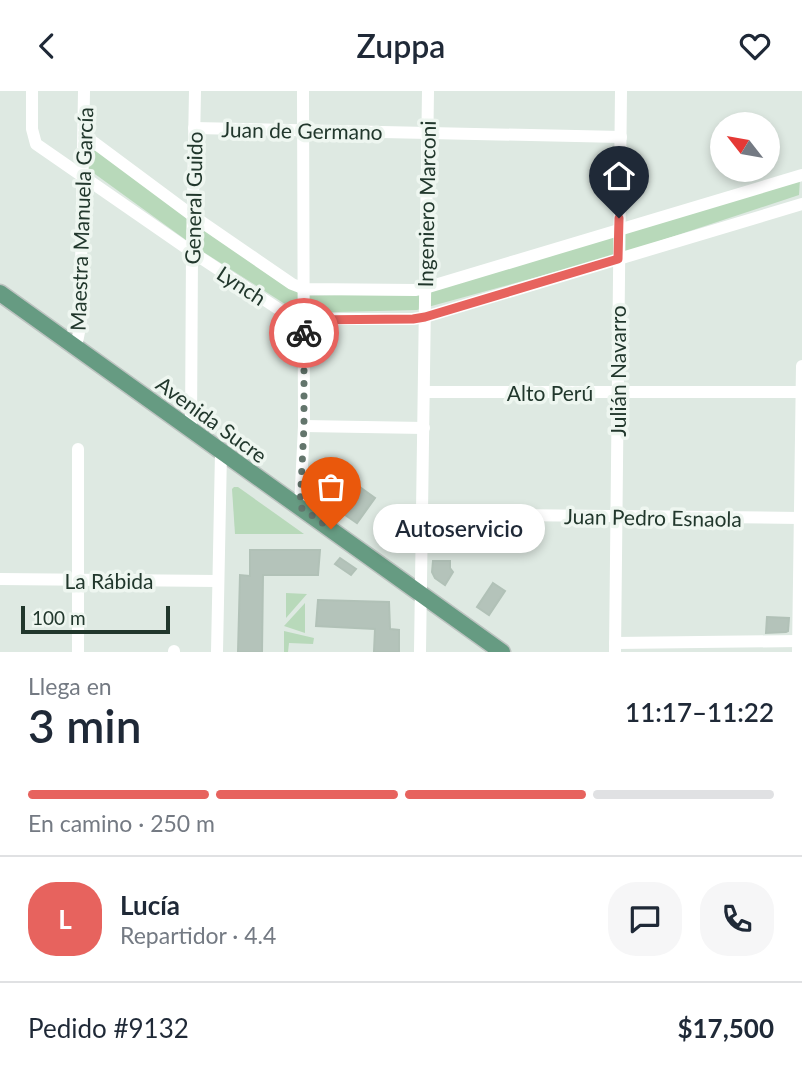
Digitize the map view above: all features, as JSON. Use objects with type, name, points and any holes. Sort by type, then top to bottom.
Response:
[{"type":"main road","name":"Avenida Sucre","points":[[0,293],[502,652]]},
{"type":"street","name":"Lynch","points":[[32,91],[32,129],[36,144],[286,314],[304,320],[425,317],[802,204]]},
{"type":"street","name":"Maestra Manuela García","points":[[76,347],[80,327],[85,91]]},
{"type":"street","name":"General Guido","points":[[191,431],[195,91]]},
{"type":"street","points":[[300,507],[304,426],[303,91]]},
{"type":"street","name":"Ingeniero Marconi","points":[[420,652],[428,91]]},
{"type":"street","name":"Julián Navarro","points":[[615,648],[621,91]]},
{"type":"street","name":"Juan de Germano","points":[[194,128],[621,137]]},
{"type":"street","name":"Lynch","points":[[84,135],[193,216],[292,284],[304,289],[425,288],[802,175]]},
{"type":"street","points":[[615,648],[798,647],[802,366]]},
{"type":"street","name":"Alto Perú","points":[[425,392],[802,392]]},
{"type":"street","points":[[304,426],[424,428]]},
{"type":"street","points":[[78,449],[78,652]]},
{"type":"street","points":[[217,652],[221,451]]},
{"type":"street","name":"Juan Pedro Esnaola","points":[[422,514],[800,518]]},
{"type":"street","name":"La Rábida","points":[[0,579],[218,581]]},
{"type":"green space","points":[[87,144],[303,296],[418,293],[800,179],[799,195],[617,255],[417,310],[299,313],[197,248],[88,169]]},
{"type":"green space","points":[[234,487],[238,487],[304,534],[235,534]]},
{"type":"green space","points":[[286,593],[307,594],[286,618]]},
{"type":"green space","points":[[305,603],[305,633],[284,626]]},
{"type":"green space","points":[[284,631],[314,638],[313,644],[289,643],[288,652],[284,652]]},
{"type":"building","points":[[321,464],[329,465],[375,498],[357,523],[319,497],[315,473]]},
{"type":"building","points":[[250,550],[320,550],[318,575],[263,575],[262,652],[238,652],[240,575],[250,576]]},
{"type":"building","points":[[340,558],[356,569],[351,575],[335,564]]},
{"type":"building","points":[[433,561],[450,561],[453,572],[445,585],[435,578],[432,572]]},
{"type":"building","points":[[493,583],[505,591],[489,615],[477,607]]},
{"type":"building","points":[[318,600],[389,602],[390,629],[399,630],[399,652],[374,652],[375,629],[316,626]]},
{"type":"building","points":[[767,617],[789,618],[788,631],[766,633]]},
{"type":"way so far","points":[[304,333],[304,426],[300,507],[331,529]]},
{"type":"place","name":"Autoservicio","points":[[331,529]]},
{"type":"route","points":[[304,333],[304,320],[425,317],[618,259],[619,218]]}]
